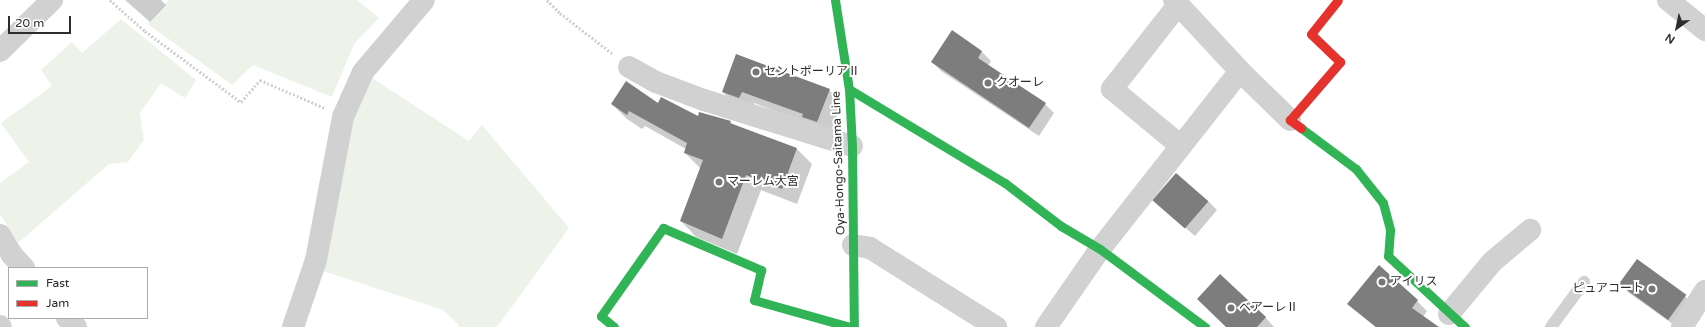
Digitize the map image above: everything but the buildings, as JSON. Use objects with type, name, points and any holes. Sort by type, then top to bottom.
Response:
[{"type":"street","points":[[0,51],[52,0]]},
{"type":"street","points":[[293,327],[316,260],[343,117],[363,72],[424,0]]},
{"type":"street","name":"Oya-Hongo-Saitama Line","points":[[835,0],[849,89],[852,146],[854,327]]},
{"type":"street","points":[[1290,120],[1340,62],[1311,34],[1338,0]]},
{"type":"street","points":[[1668,0],[1705,30]]},
{"type":"street","points":[[1181,146],[1112,88],[1176,3],[1240,71],[1290,120],[1356,169],[1383,203],[1390,230],[1388,256],[1457,320],[1492,262],[1530,230]]},
{"type":"street","points":[[629,66],[656,82],[704,100],[852,146]]},
{"type":"street","points":[[1046,327],[1100,249],[1240,71]]},
{"type":"street","points":[[849,89],[1005,182],[1061,226],[1100,249],[1187,312],[1205,327]]},
{"type":"street","points":[[614,327],[601,316],[663,228],[760,270],[754,300],[850,327]]},
{"type":"street","points":[[0,235],[12,255],[23,267]]},
{"type":"street","points":[[853,245],[870,248],[996,327]]},
{"type":"street","points":[[1682,327],[1705,291]]},
{"type":"lane","points":[[1551,327],[1584,282]]},
{"type":"path","points":[[110,0],[145,31],[240,102],[260,80],[343,117]]},
{"type":"path","points":[[547,0],[560,13],[629,66]]},
{"type":"shaded area","points":[[169,0],[357,0],[379,18],[354,44],[332,97],[253,65],[232,85],[148,24]]},
{"type":"shaded area","points":[[121,19],[196,80],[185,98],[161,83],[140,113],[144,140],[128,162],[109,164],[18,243],[0,214],[0,183],[29,162],[1,123],[52,86],[41,70],[72,42],[82,53]]},
{"type":"shaded area","points":[[372,78],[469,141],[482,125],[569,228],[497,327],[458,327],[459,325],[443,310],[320,270],[359,94]]},
{"type":"traffic: fast","points":[[835,0],[849,89],[852,146],[854,327]]},
{"type":"traffic: fast","points":[[849,89],[1005,183],[1061,226],[1100,249],[1205,327]]},
{"type":"traffic: fast","points":[[1301,128],[1356,169],[1383,203],[1390,230],[1388,256],[1465,327]]},
{"type":"traffic: fast","points":[[614,327],[601,316],[663,228],[761,270],[754,300],[850,327]]},
{"type":"traffic: jam","points":[[1301,128],[1290,120],[1340,62],[1311,34],[1338,0]]},
{"type":"place","name":"セントポーリアⅡ","points":[[756,72]]},
{"type":"place","name":"クオーレ","points":[[988,83]]},
{"type":"place","name":"マーレム大宮","points":[[719,182]]},
{"type":"place","name":"アイリス","points":[[1382,282]]},
{"type":"place","name":"ピュアコート","points":[[1652,289]]},
{"type":"place","name":"ベアーレⅡ","points":[[1231,308]]}]
